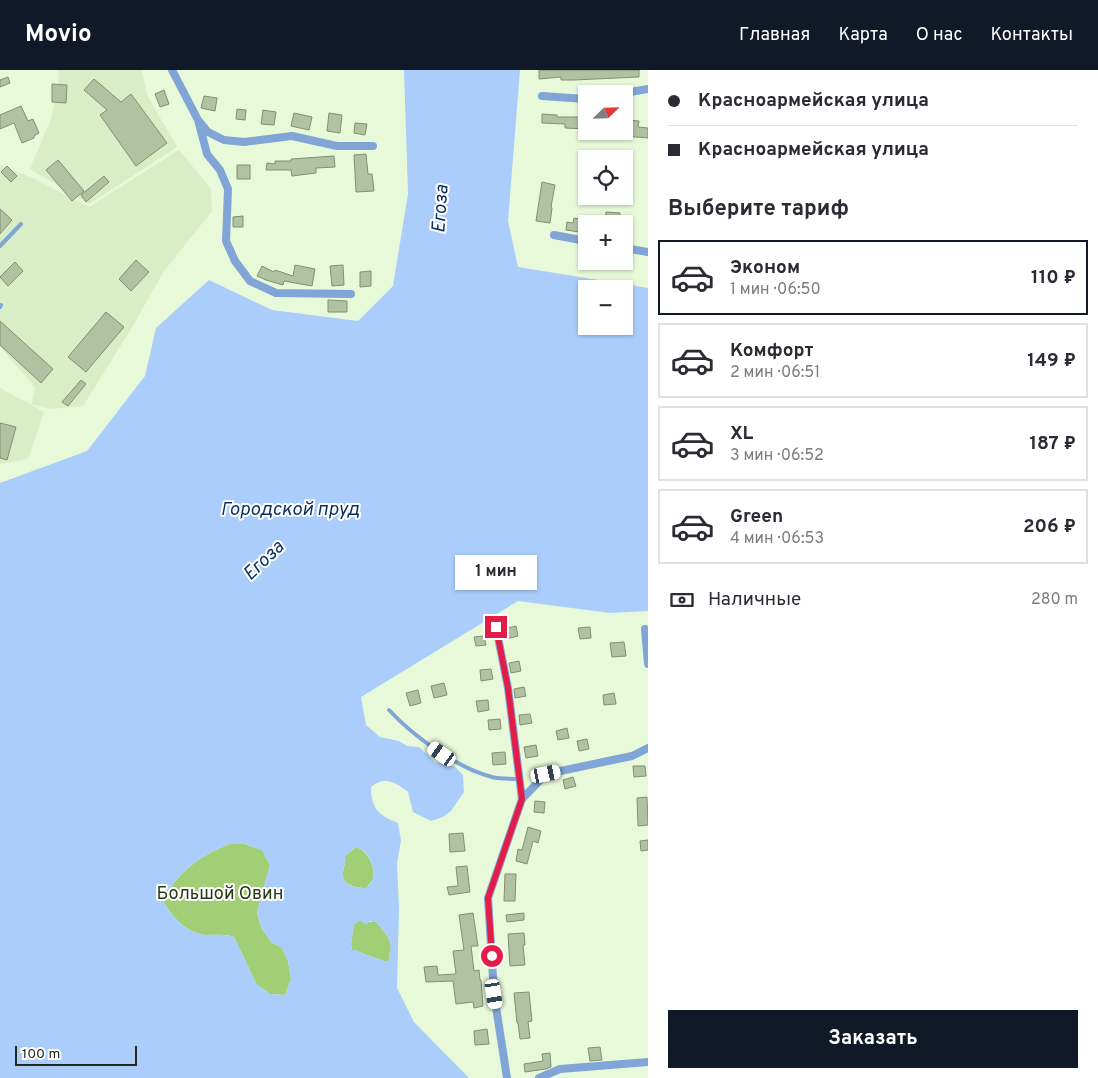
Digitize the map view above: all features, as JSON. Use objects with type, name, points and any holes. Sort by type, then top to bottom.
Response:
[{"type":"street","points":[[172,70],[198,120],[208,154],[220,170],[228,189],[226,241],[235,261],[250,281],[276,293],[352,294]]},
{"type":"street","points":[[633,92],[648,89]]},
{"type":"street","points":[[542,96],[578,98]]},
{"type":"street","points":[[198,120],[208,132],[224,140],[244,142],[292,136],[337,146],[373,146]]},
{"type":"street","points":[[554,235],[578,240]]},
{"type":"street","points":[[633,250],[648,252]]},
{"type":"street","points":[[496,627],[508,688],[522,799],[488,898],[494,994],[507,1078]]},
{"type":"street","points":[[645,630],[648,664]]},
{"type":"street","points":[[522,799],[546,774],[632,756],[648,748]]},
{"type":"street","points":[[539,1078],[560,1069],[648,1062]]},
{"type":"lane","points":[[0,246],[21,224]]},
{"type":"lane","points":[[389,710],[403,726],[442,754],[457,762],[493,777],[520,779]]},
{"type":"shaded area","points":[[58,70],[142,70],[147,95],[177,147],[89,204],[30,169],[52,116],[59,77]]},
{"type":"shaded area","points":[[179,150],[211,189],[212,211],[164,271],[131,329],[83,406],[50,409],[32,404],[35,387],[0,347],[0,165],[35,179],[89,207]]},
{"type":"shaded area","points":[[0,388],[44,412],[28,459],[0,464]]},
{"type":"green space","name":"Большой Овин","points":[[230,844],[245,844],[262,850],[270,865],[257,912],[261,927],[271,942],[282,948],[288,961],[291,979],[285,995],[270,994],[257,985],[234,937],[199,934],[186,928],[175,918],[163,901],[175,882],[191,866],[210,853]]},
{"type":"green space","points":[[356,847],[367,855],[372,864],[373,879],[367,888],[350,885],[344,880],[345,856]]},
{"type":"green space","points":[[360,920],[364,923],[375,921],[388,936],[391,947],[387,962],[357,950],[352,950],[354,924]]},
{"type":"water","name":"Городской пруд","points":[[404,70],[520,70],[508,221],[518,267],[598,280],[578,280],[578,335],[633,335],[633,286],[648,288],[648,611],[610,613],[518,601],[361,697],[366,725],[380,737],[399,741],[407,746],[419,747],[435,762],[455,767],[463,775],[464,792],[451,811],[443,817],[431,821],[413,812],[408,792],[399,786],[381,781],[371,787],[371,794],[377,810],[385,817],[398,823],[401,841],[397,863],[399,909],[397,988],[414,1022],[469,1078],[0,1078],[0,483],[87,451],[145,376],[156,328],[209,280],[272,310],[358,321],[393,286],[408,194]],"holes":[[[230,844],[245,844],[262,850],[270,865],[257,911],[261,927],[271,942],[282,948],[288,961],[291,979],[285,995],[270,994],[257,985],[234,937],[199,934],[186,928],[175,918],[163,901],[175,882],[191,866],[210,853]],[[356,847],[364,851],[372,864],[374,874],[367,888],[350,885],[344,880],[345,856]],[[360,920],[366,925],[370,921],[375,921],[388,936],[391,947],[387,962],[357,950],[352,950],[354,925]]]},
{"type":"building","points":[[539,70],[639,70],[639,77],[574,80],[561,80],[561,77],[539,79]]},
{"type":"building","points":[[8,77],[10,83],[0,87],[0,80]]},
{"type":"building","points":[[94,79],[121,102],[131,94],[167,143],[136,166],[100,115],[107,110],[84,90]]},
{"type":"building","points":[[52,84],[67,85],[66,103],[52,102]]},
{"type":"building","points":[[164,90],[169,104],[160,107],[155,94]]},
{"type":"building","points":[[204,96],[217,98],[215,111],[201,108]]},
{"type":"building","points":[[21,106],[28,121],[33,119],[39,133],[34,138],[22,143],[14,123],[0,129],[0,115]]},
{"type":"building","points":[[237,109],[246,110],[245,120],[236,119]]},
{"type":"building","points":[[263,110],[276,112],[274,125],[261,124]]},
{"type":"building","points":[[294,113],[312,117],[309,130],[291,126]]},
{"type":"building","points":[[329,113],[342,115],[340,133],[327,131]]},
{"type":"building","points":[[542,114],[557,115],[557,117],[578,117],[578,129],[565,128],[565,124],[542,123]]},
{"type":"building","points":[[633,121],[639,121],[638,127],[648,128],[648,138],[633,137]]},
{"type":"building","points":[[355,123],[367,124],[365,135],[354,133]]},
{"type":"building","points":[[366,154],[368,174],[372,174],[374,191],[356,192],[354,155]]},
{"type":"building","points":[[334,156],[335,167],[316,168],[316,173],[292,176],[291,170],[266,170],[267,163],[275,164],[275,161]]},
{"type":"building","points":[[58,160],[84,191],[72,201],[46,170]]},
{"type":"building","points":[[237,165],[250,165],[250,179],[237,179]]},
{"type":"building","points":[[7,166],[17,176],[11,182],[1,172]]},
{"type":"building","points":[[104,176],[109,182],[86,202],[81,195]]},
{"type":"building","points":[[542,182],[555,185],[550,223],[536,221]]},
{"type":"building","points":[[0,209],[12,220],[0,234]]},
{"type":"building","points":[[606,212],[620,213],[620,215],[606,215]]},
{"type":"building","points":[[243,216],[243,227],[233,227],[233,217]]},
{"type":"building","points":[[574,218],[578,219],[578,232],[566,230],[567,222],[573,223]]},
{"type":"building","points":[[136,260],[149,272],[131,291],[119,279]]},
{"type":"building","points":[[15,262],[23,271],[8,286],[0,277]]},
{"type":"building","points":[[295,265],[315,269],[312,286],[284,281],[283,285],[257,276],[262,266],[274,272],[275,270],[293,276]]},
{"type":"building","points":[[343,265],[344,285],[332,286],[330,266]]},
{"type":"building","points":[[371,271],[371,286],[360,287],[360,272]]},
{"type":"building","points":[[328,300],[347,301],[347,312],[328,312]]},
{"type":"building","points":[[106,312],[124,327],[86,372],[68,357]]},
{"type":"building","points":[[0,321],[53,369],[41,383],[0,345]]},
{"type":"building","points":[[81,380],[86,384],[68,406],[62,402]]},
{"type":"building","points":[[0,423],[16,427],[7,460],[0,458]]},
{"type":"building","points":[[516,626],[518,636],[506,639],[504,629]]},
{"type":"building","points":[[590,627],[591,638],[580,639],[578,628]]},
{"type":"building","points":[[484,636],[486,645],[476,646],[474,637]]},
{"type":"building","points":[[624,642],[626,656],[612,657],[610,643]]},
{"type":"building","points":[[519,661],[521,671],[511,673],[509,663]]},
{"type":"building","points":[[491,669],[493,679],[481,681],[480,670]]},
{"type":"building","points":[[444,683],[447,695],[434,698],[431,686]]},
{"type":"building","points":[[524,687],[526,696],[515,698],[514,689]]},
{"type":"building","points":[[418,690],[421,703],[410,706],[406,693]]},
{"type":"building","points":[[614,693],[616,704],[604,705],[603,695]]},
{"type":"building","points":[[488,700],[489,710],[478,712],[476,701]]},
{"type":"building","points":[[530,714],[532,723],[520,725],[519,715]]},
{"type":"building","points":[[500,719],[501,729],[489,730],[488,720]]},
{"type":"building","points":[[567,728],[569,738],[558,740],[556,731]]},
{"type":"building","points":[[587,739],[589,749],[579,751],[577,741]]},
{"type":"building","points":[[536,745],[538,756],[526,758],[524,747]]},
{"type":"building","points":[[505,752],[506,764],[493,765],[492,753]]},
{"type":"building","points":[[633,766],[645,766],[646,776],[634,777]]},
{"type":"building","points":[[573,777],[576,786],[565,789],[563,780]]},
{"type":"building","points":[[647,797],[648,825],[638,826],[637,798]]},
{"type":"building","points":[[535,801],[545,802],[544,813],[534,812]]},
{"type":"building","points":[[528,827],[541,831],[538,843],[533,841],[527,864],[516,861],[518,849],[522,850]]},
{"type":"building","points":[[463,833],[465,851],[450,852],[449,834]]},
{"type":"building","points":[[648,840],[648,850],[641,851],[640,841]]},
{"type":"building","points":[[467,866],[470,892],[449,895],[447,887],[458,886],[456,867]]},
{"type":"building","points":[[505,874],[516,874],[515,901],[504,901]]},
{"type":"building","points":[[473,913],[478,946],[471,946],[474,971],[479,970],[481,980],[483,1006],[474,1008],[473,1002],[456,1004],[453,981],[426,982],[424,967],[437,966],[438,975],[456,974],[453,951],[464,950],[459,915]]},
{"type":"building","points":[[524,913],[524,920],[507,922],[506,915]]},
{"type":"building","points":[[524,933],[525,965],[510,966],[508,934]]},
{"type":"building","points":[[529,992],[532,1021],[528,1022],[530,1038],[520,1039],[514,993]]},
{"type":"building","points":[[487,1029],[489,1044],[475,1045],[474,1031]]},
{"type":"building","points":[[600,1047],[602,1060],[590,1061],[588,1048]]},
{"type":"building","points":[[550,1053],[551,1067],[525,1072],[524,1064],[543,1061],[542,1054]]},
{"type":"route","points":[[492,956],[488,898],[522,799],[508,688],[496,627]]},
{"type":"water label","name":"Егоза","points":[[441,209]]},
{"type":"water label","name":"Егоза","points":[[264,561]]}]
